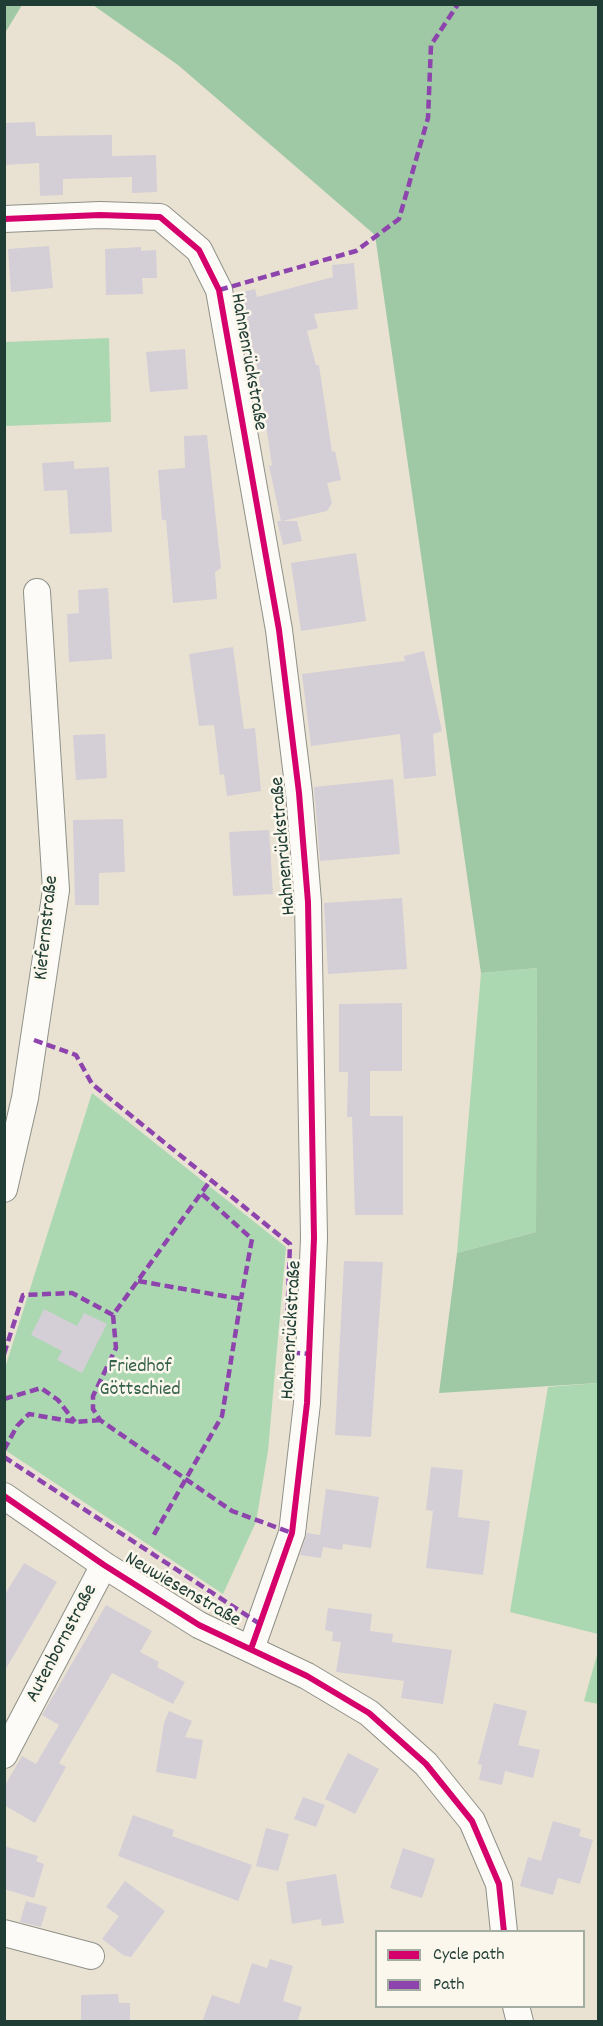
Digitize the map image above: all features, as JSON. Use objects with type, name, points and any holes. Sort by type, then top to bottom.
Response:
[{"type":"street","name":"Hahnenrückstraße","points":[[4,219],[100,215],[160,217],[199,250],[219,290],[279,630],[299,793],[308,902],[314,1238],[307,1403],[292,1533],[251,1649]]},
{"type":"street","name":"Kiefernstraße","points":[[4,1189],[25,1098],[56,890],[37,592]]},
{"type":"street","name":"Neuwiesenstraße","points":[[4,1496],[104,1566],[199,1625],[307,1676],[369,1713],[426,1764],[472,1821],[499,1884],[504,1930]]},
{"type":"street","name":"Autenbornstraße","points":[[4,1755],[104,1566]]},
{"type":"street","points":[[4,1933],[91,1956]]},
{"type":"green space","points":[[4,5],[22,5],[5,33]]},
{"type":"green space","points":[[93,5],[598,5],[598,1383],[439,1393],[457,1253],[536,1232],[537,968],[481,973],[375,235],[178,65]]},
{"type":"green space","points":[[109,338],[111,422],[5,426],[5,342]]},
{"type":"green space","points":[[537,968],[536,1232],[457,1253],[481,973]]},
{"type":"green space","name":"Friedhof Göttschied","points":[[92,1093],[286,1247],[268,1451],[256,1522],[223,1594],[5,1450],[5,1368]]},
{"type":"green space","points":[[598,1383],[598,1634],[510,1612],[548,1387]]},
{"type":"green space","points":[[598,1651],[598,1704],[584,1701]]},
{"type":"building","points":[[35,122],[36,136],[112,135],[112,156],[156,155],[157,192],[132,193],[132,177],[63,179],[63,195],[40,196],[39,163],[4,165],[4,123]]},
{"type":"building","points":[[49,246],[53,288],[11,292],[8,249]]},
{"type":"building","points":[[141,247],[141,251],[156,250],[157,278],[142,278],[143,294],[106,295],[105,249]]},
{"type":"building","points":[[354,263],[358,309],[314,314],[318,328],[307,331],[316,365],[319,365],[332,452],[335,451],[341,480],[327,483],[332,503],[327,511],[282,521],[297,521],[302,541],[283,545],[277,521],[281,521],[269,466],[272,465],[255,352],[246,354],[235,294],[255,289],[257,297],[333,277],[332,265]]},
{"type":"building","points":[[185,349],[188,389],[150,392],[146,352]]},
{"type":"building","points":[[207,435],[221,568],[215,572],[217,599],[173,603],[166,520],[162,520],[158,470],[185,468],[184,436]]},
{"type":"building","points":[[74,461],[74,469],[109,467],[112,532],[70,534],[67,490],[44,491],[42,463]]},
{"type":"building","points":[[356,553],[366,621],[301,631],[291,563]]},
{"type":"building","points":[[108,588],[112,659],[69,662],[67,614],[79,613],[78,590]]},
{"type":"building","points":[[233,647],[244,729],[255,728],[261,791],[227,796],[224,774],[220,775],[214,725],[199,726],[189,654]]},
{"type":"building","points":[[424,651],[442,731],[433,734],[436,776],[404,779],[400,734],[311,746],[302,674],[405,661],[404,656]]},
{"type":"building","points":[[105,734],[107,778],[76,780],[73,735]]},
{"type":"building","points":[[393,779],[400,854],[320,861],[314,787]]},
{"type":"building","points":[[123,819],[125,872],[99,873],[99,905],[75,905],[73,820]]},
{"type":"building","points":[[269,830],[273,894],[233,896],[229,832]]},
{"type":"building","points":[[402,898],[407,969],[328,974],[324,903]]},
{"type":"building","points":[[402,1003],[402,1071],[370,1071],[370,1116],[403,1116],[403,1215],[355,1215],[352,1117],[347,1117],[348,1072],[339,1072],[339,1004]]},
{"type":"building","points":[[344,1261],[383,1262],[371,1437],[335,1435]]},
{"type":"building","points":[[44,1309],[77,1326],[84,1313],[107,1324],[82,1373],[57,1360],[62,1351],[31,1335]]},
{"type":"building","points":[[431,1467],[463,1470],[458,1517],[490,1521],[483,1575],[426,1568],[433,1511],[426,1510]]},
{"type":"building","points":[[326,1489],[379,1497],[371,1548],[343,1544],[342,1550],[323,1547],[321,1558],[300,1555],[307,1533],[320,1535]]},
{"type":"building","points":[[24,1563],[57,1582],[4,1672],[4,1596]]},
{"type":"building","points":[[106,1605],[152,1631],[140,1652],[159,1662],[157,1667],[185,1682],[173,1704],[112,1673],[59,1763],[66,1767],[35,1823],[4,1805],[4,1787],[22,1756],[36,1764],[59,1725],[42,1715]]},
{"type":"building","points":[[328,1608],[372,1614],[370,1631],[393,1634],[392,1642],[452,1650],[443,1704],[401,1698],[404,1681],[336,1672],[341,1642],[332,1641],[333,1632],[325,1630]]},
{"type":"building","points":[[494,1703],[527,1711],[518,1745],[540,1750],[533,1778],[505,1771],[502,1785],[479,1780],[482,1765],[478,1764]]},
{"type":"building","points":[[169,1711],[192,1721],[185,1737],[203,1740],[196,1779],[156,1772],[164,1723]]},
{"type":"building","points":[[348,1753],[379,1769],[355,1814],[325,1799]]},
{"type":"building","points":[[303,1797],[325,1805],[316,1827],[294,1819]]},
{"type":"building","points":[[133,1815],[174,1830],[172,1836],[252,1865],[238,1901],[118,1856]]},
{"type":"building","points":[[553,1821],[581,1829],[579,1836],[593,1840],[580,1884],[558,1878],[553,1895],[520,1886],[528,1857],[541,1861]]},
{"type":"building","points":[[266,1828],[289,1834],[278,1871],[256,1866]]},
{"type":"building","points":[[4,1846],[38,1856],[36,1861],[44,1864],[34,1898],[4,1889]]},
{"type":"building","points":[[403,1848],[435,1859],[422,1898],[390,1888]]},
{"type":"building","points":[[336,1874],[344,1923],[322,1926],[321,1919],[292,1924],[286,1882]]},
{"type":"building","points":[[125,1881],[165,1911],[131,1957],[123,1955],[102,1939],[119,1916],[106,1907]]},
{"type":"building","points":[[26,1901],[47,1907],[41,1927],[20,1922]]},
{"type":"building","points":[[270,1959],[293,1966],[283,2001],[302,2007],[297,2022],[202,2022],[212,1995],[239,2004],[252,1963],[267,1968]]},
{"type":"building","points":[[118,1994],[119,2003],[130,2003],[130,2022],[81,2022],[81,1995]]},
{"type":"marked path","points":[[219,290],[356,251],[399,219],[428,118],[431,45],[458,4]]},
{"type":"marked path","points":[[34,1040],[76,1055],[92,1084],[290,1244],[286,1352],[309,1354]]},
{"type":"marked path","points":[[4,1354],[23,1295],[72,1293],[113,1315],[210,1181]]},
{"type":"marked path","points":[[202,1194],[252,1239],[241,1299]]},
{"type":"marked path","points":[[138,1281],[241,1299],[222,1416],[152,1538]]},
{"type":"marked path","points":[[113,1315],[116,1348],[93,1396],[93,1409],[100,1420],[232,1511],[292,1533]]},
{"type":"marked path","points":[[4,1399],[41,1388],[58,1400],[75,1422]]},
{"type":"marked path","points":[[4,1450],[17,1426],[29,1414],[75,1422],[100,1420]]},
{"type":"marked path","points":[[4,1457],[260,1624]]},
{"type":"cycle path","points":[[4,219],[100,215],[160,217],[199,250],[219,290],[279,630],[299,793],[308,902],[314,1238],[307,1403],[292,1533],[251,1649]]},
{"type":"cycle path","points":[[4,1496],[104,1565],[199,1625],[307,1676],[369,1713],[426,1764],[472,1821],[499,1884],[504,1930]]}]
